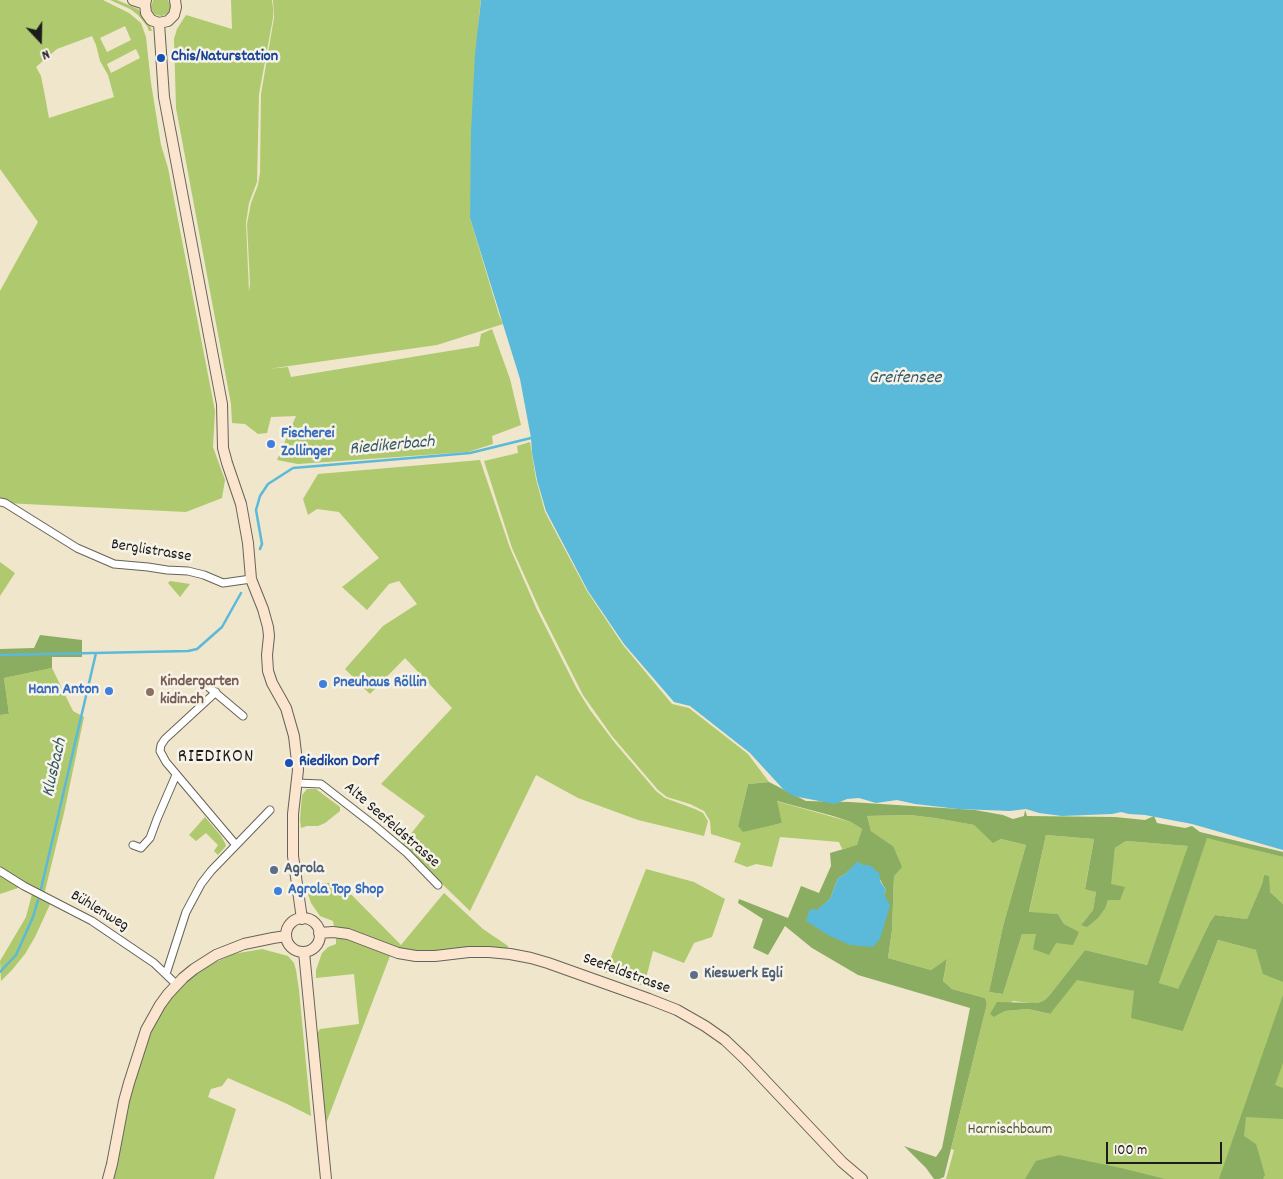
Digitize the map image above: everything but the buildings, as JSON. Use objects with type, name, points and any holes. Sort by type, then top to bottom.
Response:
[{"type":"main road","points":[[133,0],[145,2],[148,17],[159,23],[168,21],[174,15],[175,0]]},
{"type":"main road","points":[[159,23],[164,97],[220,396],[224,448],[245,523],[251,579],[263,609],[268,628],[270,676],[286,708],[297,759],[297,783],[292,814],[293,856],[302,919]]},
{"type":"main road","points":[[302,919],[312,921],[320,933],[314,948],[304,952],[294,950],[286,936],[289,926],[302,919]]},
{"type":"main road","name":"Seefeldstrasse","points":[[320,933],[348,934],[398,953],[416,956],[489,952],[531,958],[677,1010],[725,1040],[842,1162],[862,1179]]},
{"type":"main road","points":[[108,1179],[124,1101],[146,1030],[160,1005],[177,985],[204,962],[232,948],[258,940],[286,936]]},
{"type":"main road","points":[[304,952],[326,1179]]},
{"type":"street","name":"Berglistrasse","points":[[0,502],[5,503],[77,548],[114,564],[188,572],[204,575],[223,583],[251,579]]},
{"type":"street","points":[[206,684],[243,716]]},
{"type":"street","points":[[216,692],[165,739],[160,745],[160,751],[162,757],[176,775],[236,844]]},
{"type":"street","points":[[133,844],[141,848],[150,838],[176,775]]},
{"type":"street","name":"Alte Seefeldstrasse","points":[[297,783],[320,784],[407,853],[438,885]]},
{"type":"street","points":[[166,974],[192,899],[211,871],[270,810]]},
{"type":"street","name":"Bühlenweg","points":[[0,871],[24,886],[92,921],[154,963],[177,985]]},
{"type":"green space","points":[[0,0],[103,0],[129,13],[141,23],[146,37],[161,145],[168,168],[215,411],[213,447],[225,480],[222,498],[186,512],[0,502],[0,291],[38,222],[0,169]],"holes":[[[125,26],[131,40],[107,52],[100,38]],[[92,36],[100,61],[108,75],[114,97],[49,118],[41,76],[36,67],[57,49]],[[136,49],[140,58],[111,73],[107,64]]]},
{"type":"green space","points":[[110,0],[117,0],[138,9],[150,25],[152,31],[149,31],[138,15],[130,9]]},
{"type":"green space","points":[[153,0],[168,0],[171,6],[168,13],[162,16],[153,13],[151,7]]},
{"type":"green space","points":[[231,0],[272,0],[273,8],[273,18],[259,94],[257,182],[249,203],[246,223],[249,292],[247,224],[260,173],[261,94],[274,18],[273,0],[481,0],[470,218],[503,324],[437,345],[268,369],[288,367],[291,377],[479,346],[481,334],[492,329],[510,379],[521,425],[492,436],[493,444],[468,452],[298,464],[277,460],[296,416],[271,417],[267,433],[258,434],[245,424],[232,423],[231,404],[176,108],[174,39],[177,29],[186,15],[232,29]]},
{"type":"green space","points":[[530,442],[536,479],[545,512],[587,591],[623,645],[672,704],[689,708],[748,754],[769,782],[748,784],[738,826],[743,831],[782,823],[776,801],[851,822],[862,829],[857,846],[842,849],[839,842],[780,837],[772,867],[756,864],[747,867],[734,862],[741,843],[711,834],[710,821],[704,811],[690,804],[667,797],[658,790],[612,736],[583,695],[540,610],[512,548],[484,461],[518,453],[517,446]]},
{"type":"green space","points":[[480,460],[510,548],[537,610],[577,689],[590,710],[656,791],[665,798],[703,813],[708,821],[704,836],[638,820],[578,798],[536,775],[470,911],[402,845],[425,816],[381,784],[452,708],[405,658],[370,694],[345,669],[383,626],[417,604],[399,581],[389,584],[367,610],[342,587],[379,558],[339,512],[317,509],[308,515],[303,499],[318,474]]},
{"type":"green space","points":[[0,562],[15,573],[0,596]]},
{"type":"green space","points":[[170,581],[190,584],[180,597],[168,583]]},
{"type":"green space","points":[[40,635],[82,640],[82,657],[52,657],[52,668],[4,678],[9,714],[0,715],[0,649],[34,648]]},
{"type":"green space","points":[[52,668],[73,711],[84,717],[64,813],[44,895],[52,900],[25,954],[1,981],[0,961],[26,917],[33,890],[24,886],[0,894],[0,715],[9,714],[4,678]]},
{"type":"green space","points":[[769,782],[806,801],[975,810],[1003,815],[1013,819],[1024,816],[1025,810],[1027,816],[1115,817],[1145,820],[1154,816],[1157,823],[1185,828],[1192,826],[1200,832],[1283,852],[1283,857],[1207,838],[1159,983],[1178,989],[1215,915],[1247,919],[1264,875],[1269,876],[1270,892],[1283,904],[1283,982],[1263,974],[1256,950],[1218,940],[1183,1031],[1131,1018],[1134,991],[1077,980],[1050,1014],[1028,1009],[1005,1011],[994,1017],[990,1014],[997,1002],[1037,1003],[1043,1001],[1085,950],[1147,965],[1188,846],[1126,841],[1115,848],[1111,884],[1125,887],[1120,900],[1108,900],[1106,907],[1098,918],[1087,927],[1081,925],[1093,910],[1096,892],[1085,889],[1094,839],[1046,835],[1029,912],[1058,914],[1064,924],[1079,932],[1073,945],[1056,943],[1049,955],[1033,949],[1036,934],[1022,934],[1003,994],[989,992],[1003,926],[1026,845],[1001,839],[993,843],[974,825],[910,815],[867,816],[871,831],[893,846],[902,867],[894,876],[892,930],[888,958],[931,970],[947,959],[943,981],[952,989],[985,998],[987,1004],[944,1177],[934,1179],[904,1146],[936,1157],[942,1148],[970,1008],[858,975],[812,948],[785,926],[768,955],[753,948],[763,919],[738,903],[739,899],[788,918],[801,886],[819,893],[831,866],[830,853],[857,845],[862,829],[851,822],[833,816],[777,801],[782,823],[743,832],[738,826],[748,784]],"holes":[[[858,862],[862,865],[867,865],[875,871],[886,890],[884,895],[817,911],[830,899],[838,878]]]},
{"type":"green space","points":[[307,789],[316,789],[340,807],[340,811],[325,823],[318,826],[301,828],[302,795]]},
{"type":"green space","name":"Harnischbaum","points":[[910,815],[974,825],[993,842],[1001,839],[1026,845],[1003,926],[989,992],[1003,994],[1022,934],[1037,934],[1056,943],[1078,932],[1064,924],[1058,914],[1029,913],[1046,835],[1094,839],[1085,888],[1096,892],[1093,910],[1081,925],[1106,907],[1115,848],[1126,841],[1189,846],[1147,965],[1085,950],[1043,1001],[1030,1003],[1013,1001],[994,1017],[1005,1011],[1028,1009],[1049,1014],[1077,979],[1135,991],[1183,1031],[1218,940],[1256,950],[1283,973],[1283,1179],[946,1179],[954,1150],[951,1149],[987,1004],[985,998],[952,989],[943,981],[947,960],[931,970],[888,958],[892,930],[893,846],[871,831],[867,816]]},
{"type":"green space","points":[[205,817],[225,843],[226,846],[218,855],[214,851],[218,845],[206,833],[196,841],[189,835]]},
{"type":"green space","points":[[1207,837],[1283,857],[1283,904],[1270,892],[1264,875],[1247,919],[1215,915],[1178,990],[1159,983]]},
{"type":"green space","points":[[646,869],[694,882],[725,899],[712,937],[694,943],[684,963],[653,951],[644,986],[605,972]]},
{"type":"green space","points":[[339,882],[401,945],[444,893],[483,929],[508,946],[508,950],[414,952],[389,946],[356,932],[334,926],[333,921],[320,916],[311,903],[305,885]]},
{"type":"green space","points":[[336,938],[353,941],[390,956],[325,1126],[316,1035],[320,1029],[359,1024],[354,974],[316,978],[316,970],[322,953],[328,947],[336,944]]},
{"type":"green space","points":[[262,949],[288,956],[294,963],[299,990],[311,1116],[228,1078],[222,1086],[211,1089],[208,1097],[236,1109],[214,1179],[108,1179],[124,1101],[153,1016],[180,987],[208,966],[233,954]]},
{"type":"green space","points":[[1283,995],[1283,1063],[1275,1085],[1283,1088],[1283,1119],[1246,1117],[1244,1136],[1256,1144],[1265,1175],[1263,1179],[1219,1179]]},
{"type":"green space","points":[[1059,1155],[1165,1179],[1025,1179],[1036,1161]]},
{"type":"water","name":"Greifensee","points":[[481,0],[1283,0],[1283,850],[1192,824],[1121,812],[1062,816],[1026,809],[1010,811],[958,809],[897,800],[876,803],[859,798],[847,799],[835,804],[793,796],[783,789],[750,753],[690,706],[674,702],[624,644],[588,591],[546,511],[537,480],[520,379],[470,218],[471,132],[475,54]]},
{"type":"water","points":[[858,861],[862,865],[873,867],[875,871],[879,872],[880,881],[886,890],[884,895],[890,905],[880,939],[873,947],[850,945],[828,935],[806,921],[810,909],[817,910],[830,899],[838,878],[844,875]]},
{"type":"waterway","name":"Riedikerbach","points":[[260,549],[262,544],[256,510],[260,496],[268,484],[293,468],[470,453],[531,438]]},
{"type":"waterway","name":"Riedikerbach","points":[[0,655],[188,651],[197,649],[222,627],[241,593]]},
{"type":"waterway","name":"Klusbach","points":[[41,889],[96,653]]},
{"type":"waterway","name":"Klusbach","points":[[0,972],[16,955],[33,917],[38,900]]},
{"type":"place","name":"Chis/Naturstation","points":[[161,58]]},
{"type":"place","name":"Fischerei Zollinger","points":[[271,444]]},
{"type":"place","name":"Pneuhaus Röllin","points":[[323,684]]},
{"type":"place","name":"Hann Anton","points":[[109,691]]},
{"type":"place","name":"Kindergarten kidin.ch","points":[[150,692]]},
{"type":"place","name":"Riedikon Dorf","points":[[289,763]]},
{"type":"place","name":"Agrola","points":[[274,870]]},
{"type":"place","name":"Agrola Top Shop","points":[[278,891]]},
{"type":"place","name":"Kieswerk Egli","points":[[694,975]]},
{"type":"district","name":"RIEDIKON","points":[[216,758]]}]
